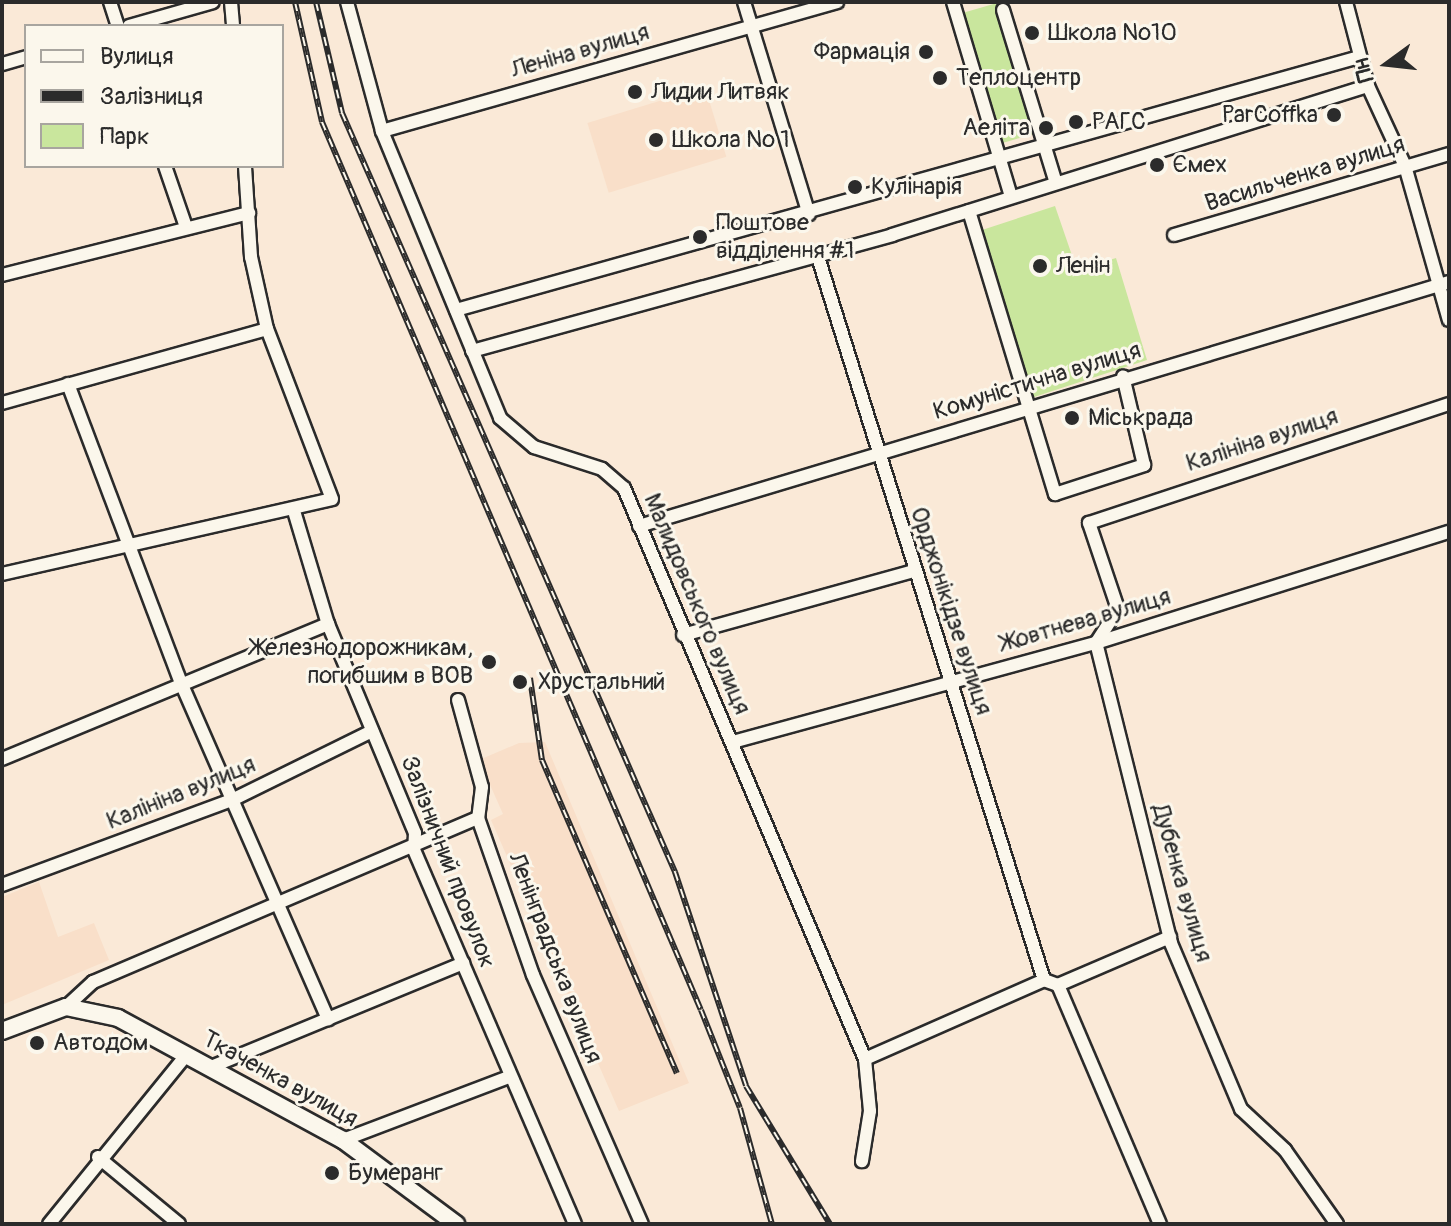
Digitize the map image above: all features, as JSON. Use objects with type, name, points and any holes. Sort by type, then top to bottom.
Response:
[{"type":"main road","points":[[2,1031],[66,1007]]},
{"type":"main road","name":"Ткаченка вулиця","points":[[66,1007],[118,1018],[343,1140],[456,1224]]},
{"type":"street","points":[[110,2],[117,24]]},
{"type":"street","points":[[136,24],[213,2]]},
{"type":"street","points":[[231,2],[233,24]]},
{"type":"street","name":"Малидовського вулиця","points":[[347,2],[382,131],[472,351],[515,436],[602,469],[624,488],[683,635],[733,742],[865,1059],[870,1111],[862,1161]]},
{"type":"street","points":[[744,2],[809,214]]},
{"type":"street","name":"Леніна вулиця","points":[[382,131],[837,2]]},
{"type":"street","points":[[953,2],[1011,197]]},
{"type":"street","points":[[1346,2],[1368,86],[1405,166],[1444,284],[1449,320]]},
{"type":"street","points":[[1003,10],[1056,183]]},
{"type":"street","points":[[456,310],[809,214],[1359,57]]},
{"type":"street","points":[[2,64],[24,58]]},
{"type":"street","points":[[472,351],[818,257],[1368,86]]},
{"type":"street","name":"Васильченка вулиця","points":[[1174,235],[1449,154]]},
{"type":"street","points":[[166,168],[186,227]]},
{"type":"street","points":[[2,574],[294,511],[332,499],[267,329],[245,168]]},
{"type":"street","points":[[969,211],[1055,494],[1138,470],[1145,460],[1123,376]]},
{"type":"street","points":[[2,275],[249,213]]},
{"type":"street","name":"Орджонікідзе вулиця","points":[[818,257],[913,571],[952,680],[1044,980]]},
{"type":"street","name":"Комуністична вулиця","points":[[639,526],[1026,405],[1444,284]]},
{"type":"street","points":[[2,403],[267,329]]},
{"type":"street","points":[[68,384],[127,548],[182,685],[328,1019]]},
{"type":"street","name":"Калініна вулиця","points":[[1096,643],[1118,609],[1089,523],[1449,404]]},
{"type":"street","name":"Залізничний провулок","points":[[294,511],[328,624],[415,833],[414,850],[509,1077],[575,1224]]},
{"type":"street","name":"Жовтнева вулиця","points":[[733,742],[1096,643],[1449,532]]},
{"type":"street","points":[[683,635],[913,571]]},
{"type":"street","points":[[2,759],[328,624]]},
{"type":"street","name":"Дубенка вулиця","points":[[1096,643],[1170,937],[1241,1109],[1285,1150],[1334,1220]]},
{"type":"street","name":"Ленінградська вулиця","points":[[458,700],[482,787],[478,818],[533,975],[642,1224]]},
{"type":"street","name":"Калініна вулиця","points":[[2,885],[232,800],[372,731]]},
{"type":"street","points":[[66,1007],[93,982],[278,909],[414,850],[478,818]]},
{"type":"street","points":[[865,1059],[1044,980],[1058,985],[1170,937]]},
{"type":"street","points":[[211,1067],[463,963]]},
{"type":"street","points":[[1058,985],[1160,1224]]},
{"type":"street","points":[[49,1224],[98,1157],[187,1054]]},
{"type":"street","points":[[343,1140],[509,1077]]},
{"type":"street","points":[[98,1157],[179,1224]]},
{"type":"street","points":[[1319,1224],[1334,1220]]},
{"type":"shaded area","name":"Школа № 1","points":[[705,87],[726,157],[609,193],[587,123]]},
{"type":"shaded area","points":[[545,742],[689,1083],[619,1111],[491,820],[503,814],[479,760],[519,743]]},
{"type":"shaded area","points":[[39,882],[58,937],[94,923],[109,960],[2,1005],[2,897]]},
{"type":"green space","points":[[997,3],[1034,134],[1000,144],[962,13]]},
{"type":"green space","points":[[1055,206],[1077,270],[1116,258],[1147,360],[1028,399],[979,231]]},
{"type":"railway","points":[[295,2],[322,122],[701,1010],[740,1108],[772,1224]]},
{"type":"railway","points":[[316,2],[342,113],[675,872],[746,1086],[830,1224]]},
{"type":"railway","points":[[530,678],[542,760],[677,1073]]},
{"type":"place","name":"Школа №10","points":[[1032,33]]},
{"type":"place","name":"Фармація","points":[[926,52]]},
{"type":"place","name":"Теплоцентр","points":[[940,78]]},
{"type":"place","name":"Лидии Литвяк","points":[[635,92]]},
{"type":"place","name":"ParCoffka","points":[[1334,115]]},
{"type":"place","name":"РАГС","points":[[1076,122]]},
{"type":"place","name":"Аеліта","points":[[1046,128]]},
{"type":"place","name":"Школа № 1","points":[[656,140]]},
{"type":"place","name":"Ємех","points":[[1157,165]]},
{"type":"place","name":"Кулінарія","points":[[855,187]]},
{"type":"place","name":"Поштове відділення #1","points":[[700,237]]},
{"type":"place","name":"Ленін","points":[[1040,266]]},
{"type":"place","name":"Міськрада","points":[[1072,418]]},
{"type":"place","name":"Железнодорожникам, погибшим в ВОВ","points":[[489,662]]},
{"type":"place","name":"Хрустальний","points":[[520,682]]},
{"type":"place","name":"Автодом","points":[[37,1043]]},
{"type":"place","name":"Бумеранг","points":[[332,1173]]}]
